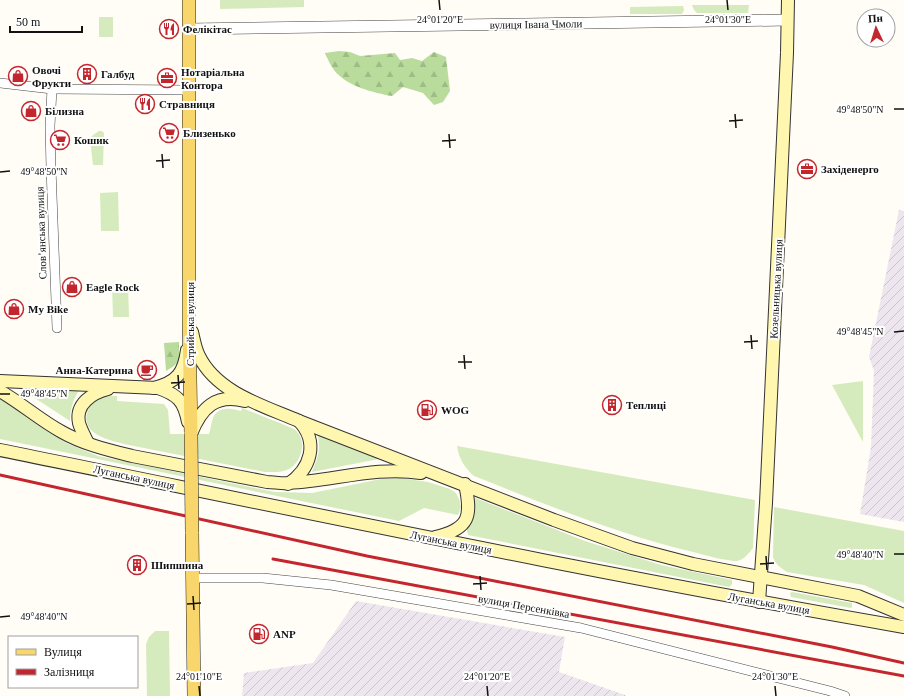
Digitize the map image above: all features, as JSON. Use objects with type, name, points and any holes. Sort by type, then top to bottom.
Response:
[{"type":"main road","name":"Стрийська вулиця","points":[[189,0],[189,322],[194,696]]},
{"type":"main road","name":"Козельницька вулиця","points":[[759,602],[766,503],[788,0]]},
{"type":"main road","name":"Луганська вулиця","points":[[189,322],[198,355],[209,372],[230,390],[299,420],[438,475],[632,548],[693,564],[858,596],[904,615]]},
{"type":"main road","points":[[154,388],[174,380],[180,374],[185,361],[189,322]]},
{"type":"main road","points":[[0,381],[154,388],[172,394],[179,400],[185,408],[191,434]]},
{"type":"main road","points":[[88,443],[79,424],[79,411],[82,404],[87,398],[95,393],[120,387]]},
{"type":"main road","name":"Луганська вулиця","points":[[0,391],[62,432],[88,443],[132,456],[267,482],[288,484],[383,471],[407,471],[438,475]]},
{"type":"main road","name":"Луганська вулиця","points":[[191,434],[200,415],[206,407],[215,402],[227,398],[260,404]]},
{"type":"main road","points":[[288,484],[304,469],[309,456],[310,440],[308,433],[299,420]]},
{"type":"main road","name":"Луганська вулиця","points":[[0,450],[431,538],[759,602],[904,626]]},
{"type":"main road","points":[[431,538],[452,532],[463,525],[469,509],[465,484]]},
{"type":"street","name":"вулиця Івана Чмоли","points":[[190,29],[787,20]]},
{"type":"street","points":[[0,83],[52,89],[189,90]]},
{"type":"street","name":"Словʼянська вулиця","points":[[52,89],[50,126],[57,328]]},
{"type":"street","name":"вулиця Персенківка","points":[[193,578],[262,578],[331,585],[580,628],[846,696]]},
{"type":"shaded area","points":[[899,210],[904,211],[904,522],[860,514],[871,447],[874,371],[869,357]]},
{"type":"shaded area","points":[[356,601],[565,637],[559,672],[626,696],[242,696],[244,673],[313,663]]},
{"type":"green space","points":[[220,0],[304,0],[304,7],[220,9]]},
{"type":"green space","points":[[692,5],[749,5],[748,13],[697,13]]},
{"type":"green space","points":[[683,6],[684,10],[682,14],[630,14],[630,7]]},
{"type":"green space","points":[[99,17],[113,17],[113,37],[99,37]]},
{"type":"green space","points":[[339,51],[350,52],[360,56],[395,53],[400,60],[412,58],[422,61],[434,52],[446,57],[450,91],[443,102],[434,105],[423,93],[403,87],[392,96],[361,88],[339,76],[331,66],[325,53]]},
{"type":"green space","points":[[99,131],[104,133],[103,165],[93,165],[90,139]]},
{"type":"green space","points":[[118,192],[119,231],[101,231],[100,193]]},
{"type":"green space","points":[[112,285],[128,285],[129,317],[113,317]]},
{"type":"green space","points":[[179,342],[179,360],[174,366],[166,371],[164,343]]},
{"type":"green space","points":[[863,381],[863,442],[832,385]]},
{"type":"green space","points":[[18,387],[79,390],[72,405],[70,421]]},
{"type":"green space","points":[[117,396],[117,401],[164,404],[168,410],[170,434],[209,434],[213,418],[218,411],[233,409],[241,411],[242,408],[294,429],[301,438],[302,450],[294,466],[289,469],[277,472],[265,472],[124,444],[99,436],[88,427],[86,417],[90,407],[97,399],[101,397]]},
{"type":"green space","points":[[0,397],[66,443],[98,456],[275,492],[312,493],[381,479],[400,478],[428,482],[450,489],[456,493],[461,507],[458,515],[424,508],[399,521],[0,439]]},
{"type":"green space","points":[[317,431],[384,458],[312,472],[319,452]]},
{"type":"green space","points":[[457,446],[755,500],[753,548],[740,560],[726,560],[661,544],[607,527],[474,476],[462,462]]},
{"type":"green space","points":[[470,496],[585,541],[661,565],[732,580],[732,584],[729,587],[468,535],[466,526]]},
{"type":"green space","points":[[774,507],[904,531],[904,603],[864,585],[787,572],[777,564],[773,557]]},
{"type":"green space","points":[[792,592],[852,603],[852,607],[791,597],[790,593]]},
{"type":"green space","points":[[155,631],[169,631],[170,696],[147,696],[146,644],[149,637]]},
{"type":"railway","points":[[0,475],[367,556],[832,647],[904,663]]},
{"type":"railway","points":[[273,559],[904,676]]},
{"type":"place","name":"Фелікітас","points":[[169,29]]},
{"type":"place","name":"Галбуд","points":[[87,74]]},
{"type":"place","name":"Овочі Фрукти","points":[[18,76]]},
{"type":"place","name":"Нотаріальна Контора","points":[[167,78]]},
{"type":"place","name":"Стравниця","points":[[145,104]]},
{"type":"place","name":"Білизна","points":[[31,111]]},
{"type":"place","name":"Близенько","points":[[169,133]]},
{"type":"place","name":"Кошик","points":[[60,140]]},
{"type":"place","name":"Західенерго","points":[[807,169]]},
{"type":"place","name":"Eagle Rock","points":[[72,287]]},
{"type":"place","name":"My Bike","points":[[14,309]]},
{"type":"place","name":"Анна-Катерина","points":[[147,370]]},
{"type":"place","name":"Теплиці","points":[[612,405]]},
{"type":"place","name":"WOG","points":[[427,410]]},
{"type":"place","name":"Шипшина","points":[[137,565]]},
{"type":"place","name":"ANP","points":[[259,634]]}]
